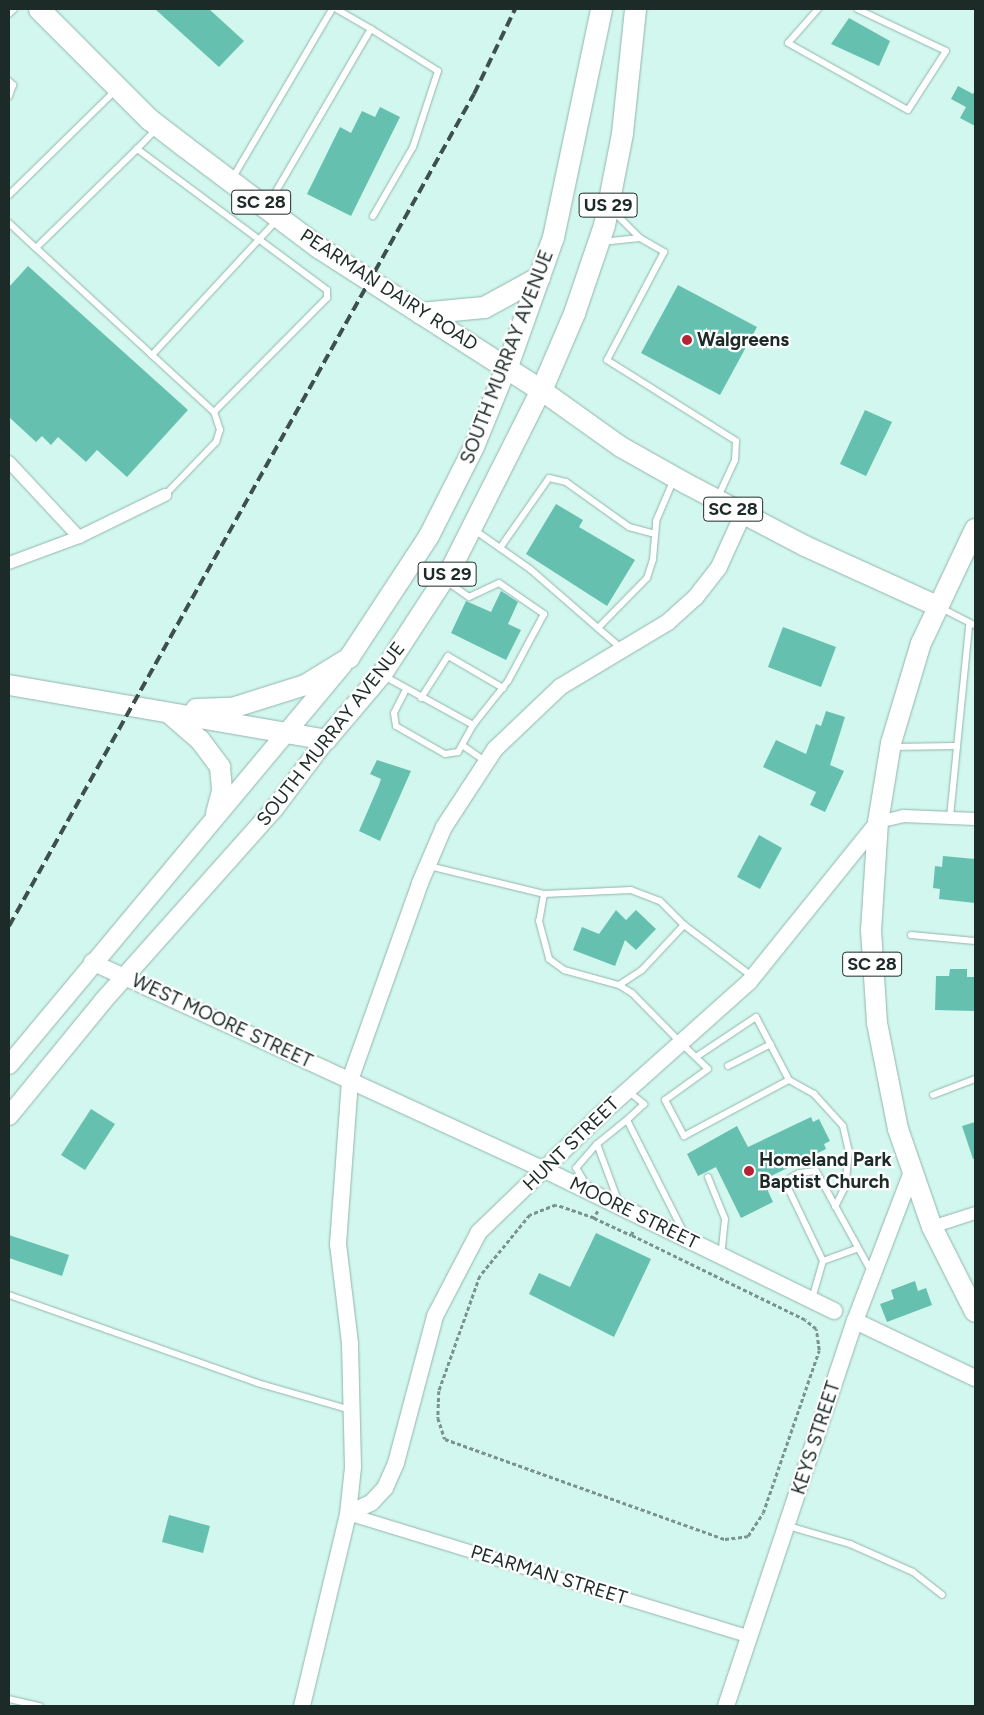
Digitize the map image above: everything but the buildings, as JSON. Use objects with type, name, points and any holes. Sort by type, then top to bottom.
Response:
[{"type":"highway","name":"PEARMAN DAIRY ROAD","points":[[39,9],[117,89],[158,126],[273,211],[318,247],[420,313],[507,366],[541,390]]},
{"type":"highway","name":"SOUTH MURRAY AVENUE","points":[[507,366],[539,277],[578,133],[601,9]]},
{"type":"highway","name":"SOUTH MURRAY AVENUE","points":[[541,390],[574,313],[598,243],[608,206],[622,133],[635,9]]},
{"type":"highway","points":[[420,313],[484,307],[539,277]]},
{"type":"main road","name":"SOUTH MURRAY AVENUE","points":[[9,1064],[216,813],[348,658],[429,536],[474,447],[507,366]]},
{"type":"main road","name":"SC 28","points":[[541,390],[621,447],[674,478],[742,514],[937,606],[890,747],[878,822],[871,930],[875,1004],[887,1078],[912,1172],[932,1227],[975,1312]]},
{"type":"main road","name":"SOUTH MURRAY AVENUE","points":[[9,1116],[125,976],[274,809],[326,740],[382,674],[443,580],[472,529],[541,390]]},
{"type":"main road","points":[[937,606],[975,529]]},
{"type":"main road","name":"US 29","points":[[166,711],[232,708],[305,686],[348,658]]},
{"type":"main road","name":"US 29","points":[[9,685],[286,730],[326,740]]},
{"type":"main road","points":[[166,711],[200,740],[220,767],[222,791],[216,813]]},
{"type":"street","points":[[9,462],[79,537]]},
{"type":"street","points":[[9,563],[79,537],[165,496]]},
{"type":"street","points":[[302,1706],[348,1514],[354,1412],[338,1244],[350,1080],[428,866],[444,827],[486,762],[560,687],[668,622],[695,598],[718,567],[742,514]]},
{"type":"street","points":[[878,822],[903,816],[950,817],[975,820]]},
{"type":"street","name":"HUNT STREET","points":[[348,1514],[371,1503],[385,1488],[396,1463],[435,1316],[479,1232],[628,1090],[754,977],[878,822]]},
{"type":"street","name":"WEST MOORE STREET","points":[[92,962],[350,1080]]},
{"type":"street","name":"MOORE STREET","points":[[350,1080],[543,1169],[834,1311]]},
{"type":"street","name":"KEYS STREET","points":[[726,1706],[855,1321],[912,1172]]},
{"type":"street","points":[[932,1227],[975,1213]]},
{"type":"street","points":[[855,1321],[975,1378]]},
{"type":"street","name":"PEARMAN STREET","points":[[348,1514],[750,1637]]},
{"type":"lane","points":[[9,14],[14,9]]},
{"type":"lane","points":[[231,180],[332,9]]},
{"type":"lane","points":[[337,9],[438,71],[413,147],[373,216]]},
{"type":"lane","points":[[818,9],[788,43],[908,110],[946,51],[857,9]]},
{"type":"lane","points":[[152,354],[262,241],[273,211],[371,29]]},
{"type":"lane","points":[[9,81],[13,85],[9,96]]},
{"type":"lane","points":[[9,195],[117,89]]},
{"type":"lane","points":[[36,248],[138,149],[158,126]]},
{"type":"lane","points":[[138,149],[327,290],[327,298],[214,412]]},
{"type":"lane","points":[[608,206],[640,238],[664,252],[608,360],[736,441],[735,460],[716,500]]},
{"type":"lane","points":[[9,223],[214,412],[220,430],[216,442],[165,496]]},
{"type":"lane","points":[[598,243],[640,238]]},
{"type":"lane","points":[[500,548],[549,478],[566,482],[629,527],[655,534]]},
{"type":"lane","points":[[598,628],[647,578],[656,521],[674,478]]},
{"type":"lane","points":[[472,529],[552,588],[622,648]]},
{"type":"lane","points":[[405,691],[394,713],[396,726],[445,754],[458,752],[474,725],[502,688],[544,614],[499,583],[469,597],[443,580]]},
{"type":"lane","points":[[937,606],[972,625],[956,746],[950,817]]},
{"type":"lane","points":[[421,698],[448,656],[502,688]]},
{"type":"lane","points":[[382,674],[405,691],[474,725]]},
{"type":"lane","points":[[462,745],[486,762]]},
{"type":"lane","points":[[890,747],[956,746]]},
{"type":"lane","points":[[428,866],[544,894],[631,890],[660,901],[684,925],[754,977]]},
{"type":"lane","points":[[544,894],[539,921],[549,959],[564,970],[619,985],[708,1069],[665,1100],[684,1136],[789,1080]]},
{"type":"lane","points":[[619,985],[642,970],[684,925]]},
{"type":"lane","points":[[911,935],[975,941]]},
{"type":"lane","points":[[696,1057],[756,1017],[789,1080],[814,1094],[843,1126],[849,1151],[844,1187],[835,1207]]},
{"type":"lane","points":[[728,1066],[771,1044]]},
{"type":"lane","points":[[933,1095],[975,1079]]},
{"type":"lane","points":[[598,1196],[576,1168],[597,1144],[644,1104],[628,1090]]},
{"type":"lane","points":[[627,1120],[686,1239]]},
{"type":"lane","points":[[597,1144],[620,1207]]},
{"type":"lane","points":[[812,1300],[823,1261],[788,1188],[790,1178],[816,1171],[874,1275]]},
{"type":"lane","points":[[708,1177],[725,1219],[721,1256]]},
{"type":"lane","points":[[823,1261],[858,1248]]},
{"type":"lane","points":[[9,1295],[257,1383],[354,1412]]},
{"type":"lane","points":[[787,1525],[850,1544],[913,1572],[942,1594]]},
{"type":"lane","points":[[9,1699],[40,1706]]},
{"type":"path","points":[[594,1218],[598,1196]]},
{"type":"path","points":[[556,1205],[594,1218],[631,1236],[805,1320],[816,1329],[819,1350],[762,1513],[748,1536],[725,1539],[445,1439],[438,1418],[439,1391],[480,1276],[530,1214],[556,1205]]},
{"type":"path","points":[[631,1236],[641,1217]]},
{"type":"railway","points":[[9,926],[474,94],[515,9]]},
{"type":"place","name":"Walgreens","points":[[687,340]]},
{"type":"place","name":"Homeland Park Baptist Church","points":[[749,1171]]}]
